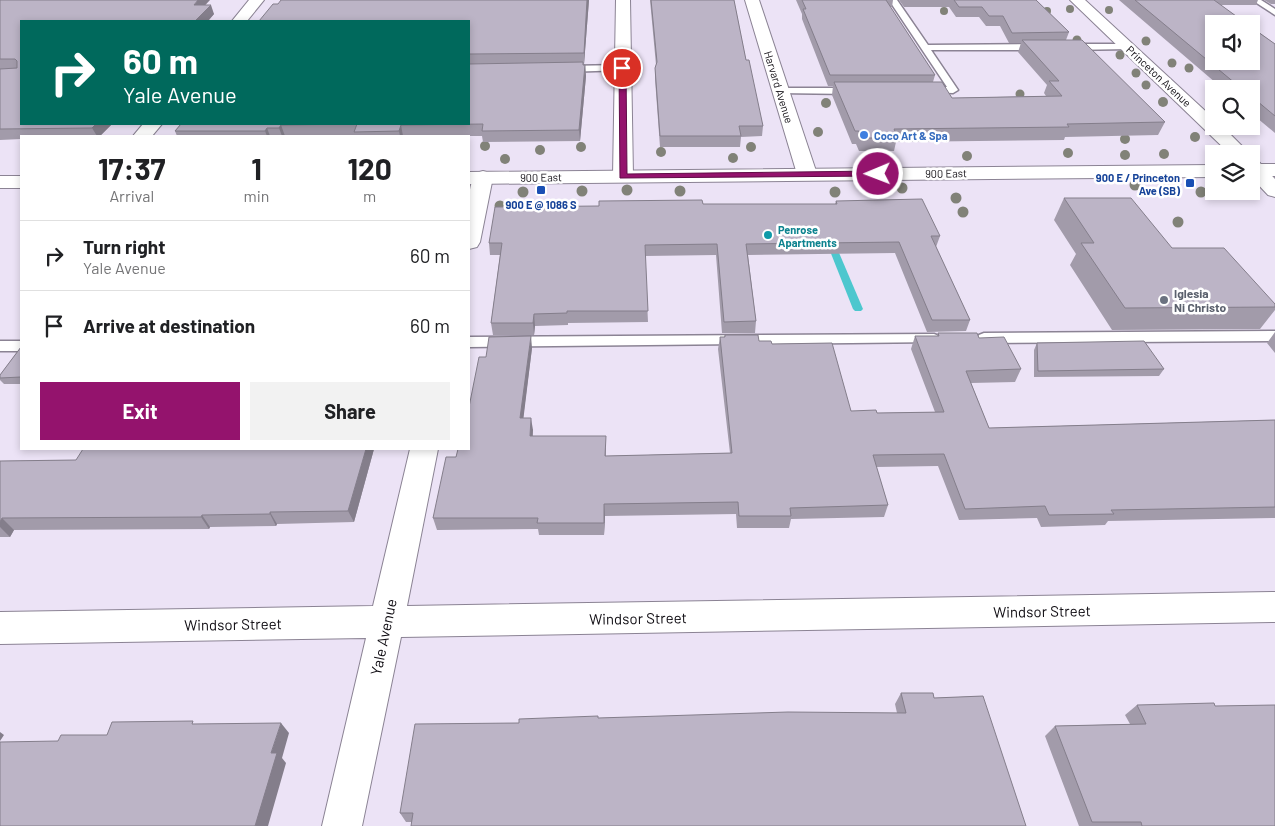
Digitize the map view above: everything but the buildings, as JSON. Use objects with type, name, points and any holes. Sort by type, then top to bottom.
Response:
[{"type":"street","points":[[240,20],[257,0]]},
{"type":"street","points":[[622,0],[623,176]]},
{"type":"street","name":"Harvard Avenue","points":[[752,0],[807,174]]},
{"type":"street","name":"Princeton Avenue","points":[[1077,0],[1232,145]]},
{"type":"street","points":[[143,135],[152,125]]},
{"type":"street","name":"900 East","points":[[476,177],[1205,171]]},
{"type":"street","points":[[1260,172],[1275,191]]},
{"type":"street","points":[[470,233],[476,177]]},
{"type":"street","points":[[0,182],[20,182]]},
{"type":"street","name":"Yale Avenue","points":[[342,826],[424,450]]},
{"type":"street","name":"Windsor Street","points":[[0,628],[1275,607]]},
{"type":"lane","points":[[893,0],[953,90],[915,90]]},
{"type":"lane","points":[[1256,0],[1275,13]]},
{"type":"lane","points":[[1058,47],[1127,46]]},
{"type":"lane","points":[[925,48],[1048,47]]},
{"type":"lane","points":[[555,69],[622,68]]},
{"type":"lane","points":[[781,92],[859,91]]},
{"type":"lane","points":[[972,338],[1275,336]]},
{"type":"lane","points":[[470,342],[943,338]]},
{"type":"lane","points":[[0,346],[20,346]]},
{"type":"waterway","points":[[830,241],[858,309]]},
{"type":"place","name":"Coco Art & Spa","points":[[864,135]]},
{"type":"place","name":"900 E / Princeton Ave (SB)","points":[[1190,183]]},
{"type":"place","name":"900 E @ 1086 S","points":[[541,190]]},
{"type":"place","name":"Penrose Apartments","points":[[768,235]]},
{"type":"place","name":"Iglesia Ni Christo","points":[[1164,300]]},
{"type":"route","points":[[622,68],[623,176],[878,174]]}]
